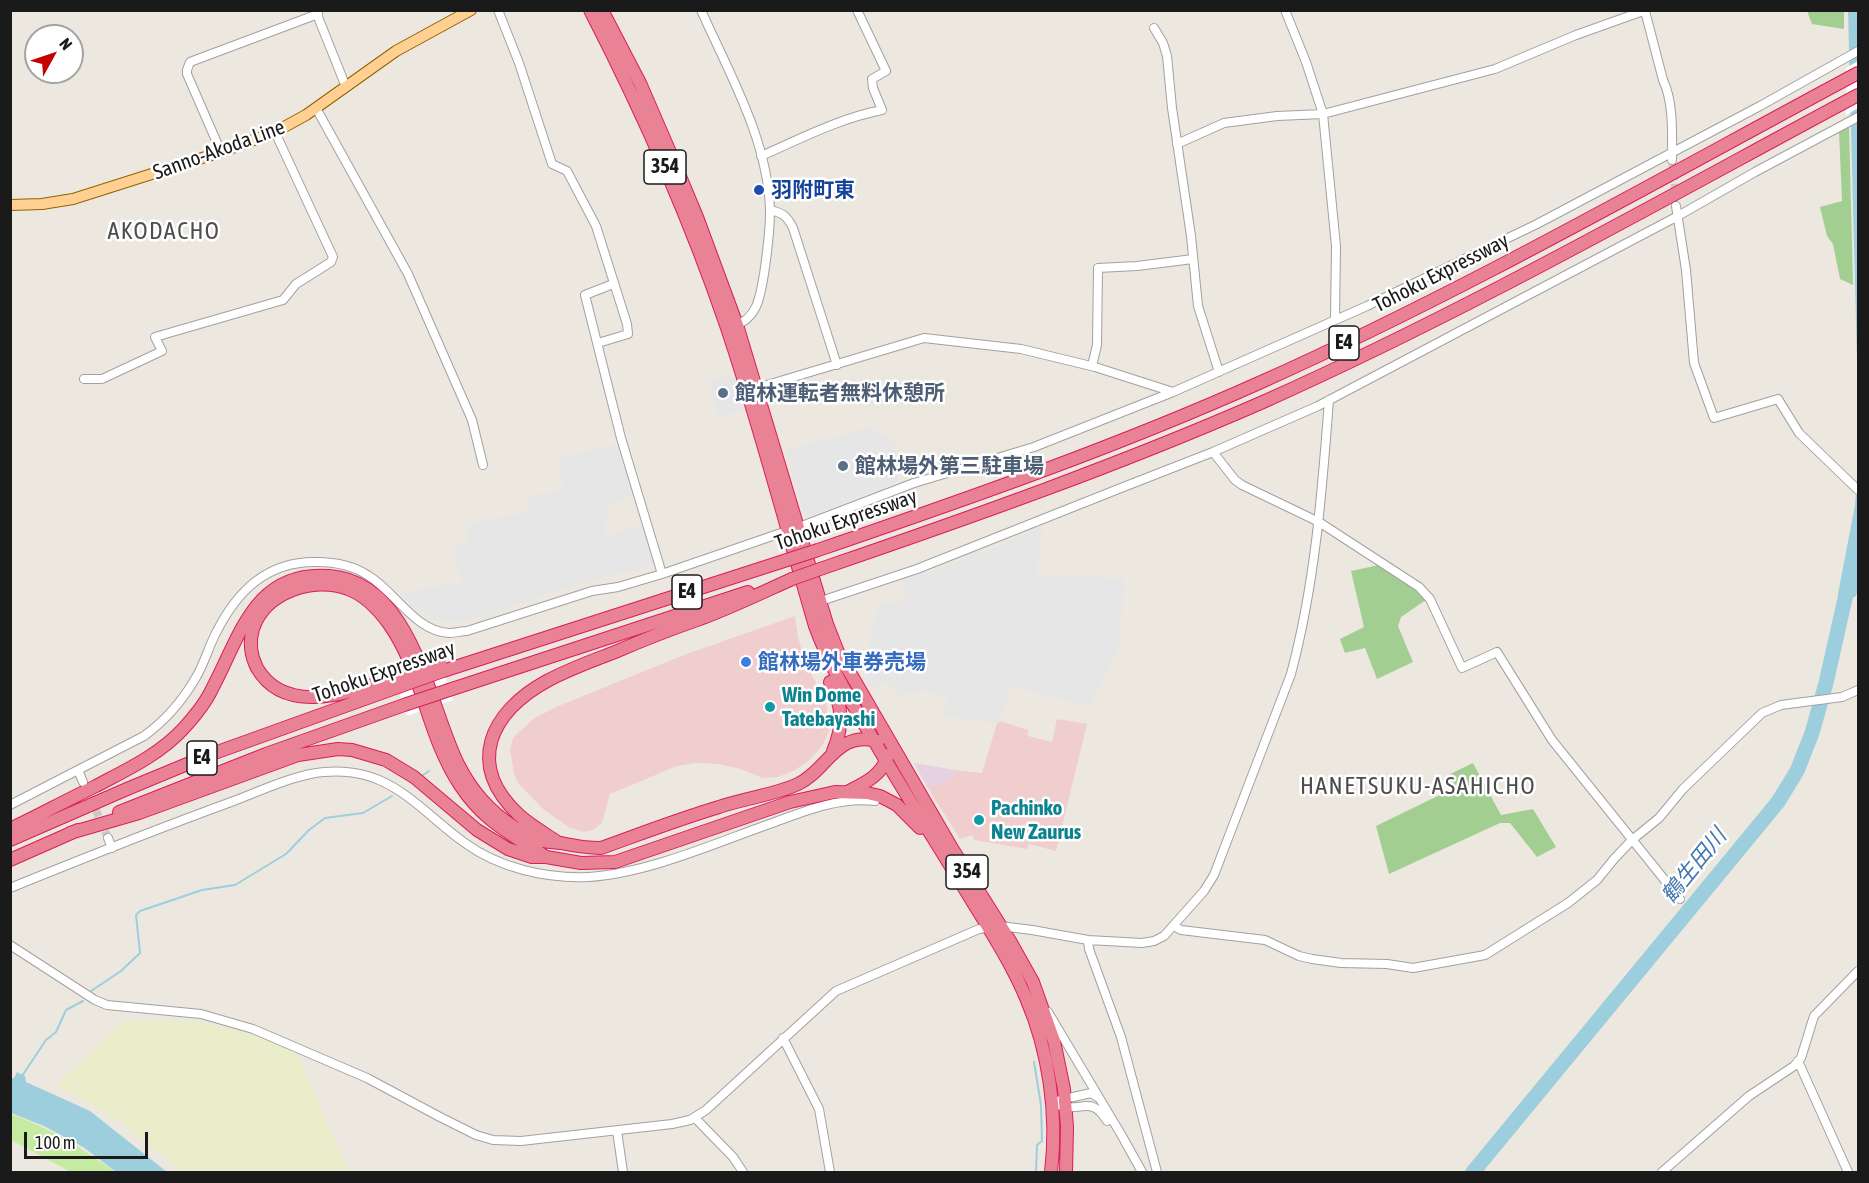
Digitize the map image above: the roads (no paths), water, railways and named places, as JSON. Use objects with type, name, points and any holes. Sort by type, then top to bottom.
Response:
[{"type":"highway","name":"354","points":[[590,10],[630,88],[659,153],[757,388],[815,626],[831,667],[943,854],[994,926],[1019,956],[1041,1001],[1054,1041],[1066,1103],[1066,1173]]},
{"type":"highway","name":"354","points":[[602,10],[640,84],[697,217],[793,529],[838,652],[994,926],[1027,1000],[1043,1050],[1051,1103],[1051,1173]]},
{"type":"highway","name":"Tohoku Expressway","points":[[10,840],[209,755],[396,682],[588,625],[818,550],[967,499],[1110,445],[1302,363],[1478,277],[1858,74]]},
{"type":"highway","name":"Tohoku Expressway","points":[[10,860],[153,798],[266,754],[449,690],[824,568],[1034,495],[1173,441],[1400,338],[1858,95]]},
{"type":"highway","points":[[10,829],[120,773],[168,743],[204,703],[244,623],[261,600],[272,590],[303,577],[342,578],[365,588],[384,603],[397,619],[419,662],[458,765],[481,798],[502,819],[539,840],[587,849],[601,848],[718,807],[790,788],[809,778],[833,752],[852,741],[873,740],[891,744],[886,762],[879,773],[848,791]]},
{"type":"highway","points":[[560,843],[519,815],[504,798],[493,780],[488,761],[489,744],[492,733],[504,715],[529,692],[556,676],[659,634],[731,608],[792,579]]},
{"type":"highway","points":[[396,682],[340,694],[306,697],[292,694],[279,689],[261,675],[251,652],[253,629],[264,610],[274,601],[295,589],[307,586],[321,584],[348,589],[370,602],[388,622],[406,652],[442,751],[459,783],[500,829],[546,857]]},
{"type":"highway","points":[[815,626],[814,646],[819,662],[837,694],[842,716],[839,738],[833,752]]},
{"type":"highway","points":[[70,833],[139,813],[298,756],[323,750],[345,750],[369,754],[401,768],[477,830],[508,849],[532,857],[581,862],[615,862],[790,802],[820,794],[848,791],[880,796],[897,805],[943,854]]},
{"type":"main road","name":"Sanno-Akoda Line","points":[[10,205],[42,204],[73,199],[221,152],[275,132],[316,108],[396,51],[471,10]]},
{"type":"street","points":[[498,10],[519,63],[552,164],[567,171],[596,226],[627,324],[628,334],[598,343]]},
{"type":"street","points":[[701,10],[748,116],[761,156],[770,210],[765,270],[760,296],[754,313],[749,319],[732,327]]},
{"type":"street","points":[[761,156],[808,135],[867,113],[882,110],[873,88],[872,79],[886,71],[857,10]]},
{"type":"street","points":[[1285,10],[1306,62],[1323,114],[1336,253],[1335,320]]},
{"type":"street","points":[[1177,144],[1224,123],[1277,116],[1323,114],[1495,69],[1646,11],[1667,89],[1672,156]]},
{"type":"street","points":[[221,152],[188,74],[190,62],[317,12],[346,87]]},
{"type":"street","points":[[1154,28],[1167,56],[1198,306],[1219,372]]},
{"type":"street","points":[[10,805],[144,736],[164,721],[179,705],[197,677],[216,633],[235,599],[260,578],[281,566],[309,562],[344,565],[368,575],[392,594],[413,617],[437,630],[449,633],[467,631],[592,591],[618,587],[662,574],[793,529],[914,483],[1034,447],[1219,372],[1335,320],[1537,224],[1672,156],[1858,51]]},
{"type":"street","points":[[316,108],[408,274],[472,420],[483,465]]},
{"type":"street","points":[[821,601],[917,568],[1213,452],[1329,400],[1678,216],[1858,117]]},
{"type":"street","points":[[84,379],[102,379],[162,351],[155,337],[269,306],[283,300],[296,284],[331,262],[333,257],[275,132]]},
{"type":"street","points":[[1676,206],[1686,270],[1694,363],[1714,418],[1778,399],[1799,433],[1856,488]]},
{"type":"street","points":[[770,210],[788,218],[793,228],[837,364]]},
{"type":"street","points":[[1092,366],[1097,345],[1098,268],[1193,259]]},
{"type":"street","points":[[613,284],[585,295],[621,438],[662,574]]},
{"type":"street","points":[[757,388],[924,338],[1021,349],[1092,366],[1173,392]]},
{"type":"street","points":[[10,945],[95,1000],[107,1005],[201,1014],[253,1029],[367,1078],[484,1138],[521,1141],[672,1124],[695,1118],[836,991],[994,926],[1088,940],[1148,943],[1164,936],[1174,926],[1214,875],[1280,708],[1300,640],[1312,580],[1329,400]]},
{"type":"street","points":[[1213,452],[1235,480],[1319,522],[1419,587],[1430,599],[1462,668],[1497,652],[1552,740],[1680,898]]},
{"type":"street","points":[[1174,926],[1181,930],[1265,940],[1299,956],[1326,962],[1413,968],[1485,955],[1568,903],[1598,880],[1632,840],[1659,818],[1683,789],[1756,717],[1781,705],[1833,699],[1858,690]]},
{"type":"street","points":[[78,770],[83,782]]},
{"type":"street","points":[[10,888],[260,791],[322,772],[348,773],[377,779],[410,799],[477,850],[519,868],[563,877],[590,877],[633,870],[816,808],[864,800],[874,801]]},
{"type":"street","points":[[108,838],[112,848]]},
{"type":"street","points":[[1088,940],[1089,949],[1121,1037],[1157,1173]]},
{"type":"street","points":[[1662,1173],[1749,1096],[1787,1072],[1798,1061],[1814,1016],[1858,971]]},
{"type":"street","points":[[1041,1001],[1142,1173]]},
{"type":"street","points":[[783,1038],[819,1109],[830,1173]]},
{"type":"street","points":[[1798,1061],[1848,1173]]},
{"type":"street","points":[[1066,1103],[1091,1093],[1099,1098]]},
{"type":"street","points":[[1051,1103],[1086,1105],[1098,1109],[1129,1150]]},
{"type":"street","points":[[695,1118],[733,1157],[743,1173]]},
{"type":"street","points":[[617,1131],[623,1173]]},
{"type":"water","points":[[1848,10],[1858,11],[1858,401]]},
{"type":"water","points":[[1858,463],[1858,588],[1856,596],[1845,602],[1838,594],[1855,505]]},
{"type":"water","points":[[17,1072],[25,1076],[26,1082],[90,1111],[167,1172],[116,1172],[83,1147],[44,1126],[11,1113],[11,1078],[14,1078]]},
{"type":"waterway","name":"鶴生田川","points":[[1473,1172],[1778,802],[1797,771],[1812,733],[1826,683],[1858,541]]},
{"type":"waterway","points":[[423,775],[429,771]]},
{"type":"waterway","points":[[91,991],[121,971],[140,953],[136,915],[140,911],[202,890],[235,885],[286,854],[309,830],[325,818],[363,813],[392,796]]},
{"type":"waterway","points":[[22,1076],[46,1040],[56,1032],[66,1010],[83,1001]]},
{"type":"waterway","points":[[1034,1062],[1041,1105],[1042,1141],[1037,1145],[1036,1172]]},
{"type":"tunnel","points":[[1672,160],[1676,199]]},
{"type":"tunnel","points":[[86,787],[108,838]]},
{"type":"place","name":"羽附町東","points":[[759,190]]},
{"type":"place","name":"館林運転者無料休憩所","points":[[723,393]]},
{"type":"place","name":"館林場外第三駐車場","points":[[843,466]]},
{"type":"place","name":"館林場外車券売場","points":[[746,662]]},
{"type":"place","name":"Win Dome Tatebayashi","points":[[770,707]]},
{"type":"place","name":"Pachinko New Zaurus","points":[[979,820]]},
{"type":"district","name":"AKODACHO","points":[[164,231]]},
{"type":"district","name":"HANETSUKU-ASAHICHO","points":[[1418,786]]}]
